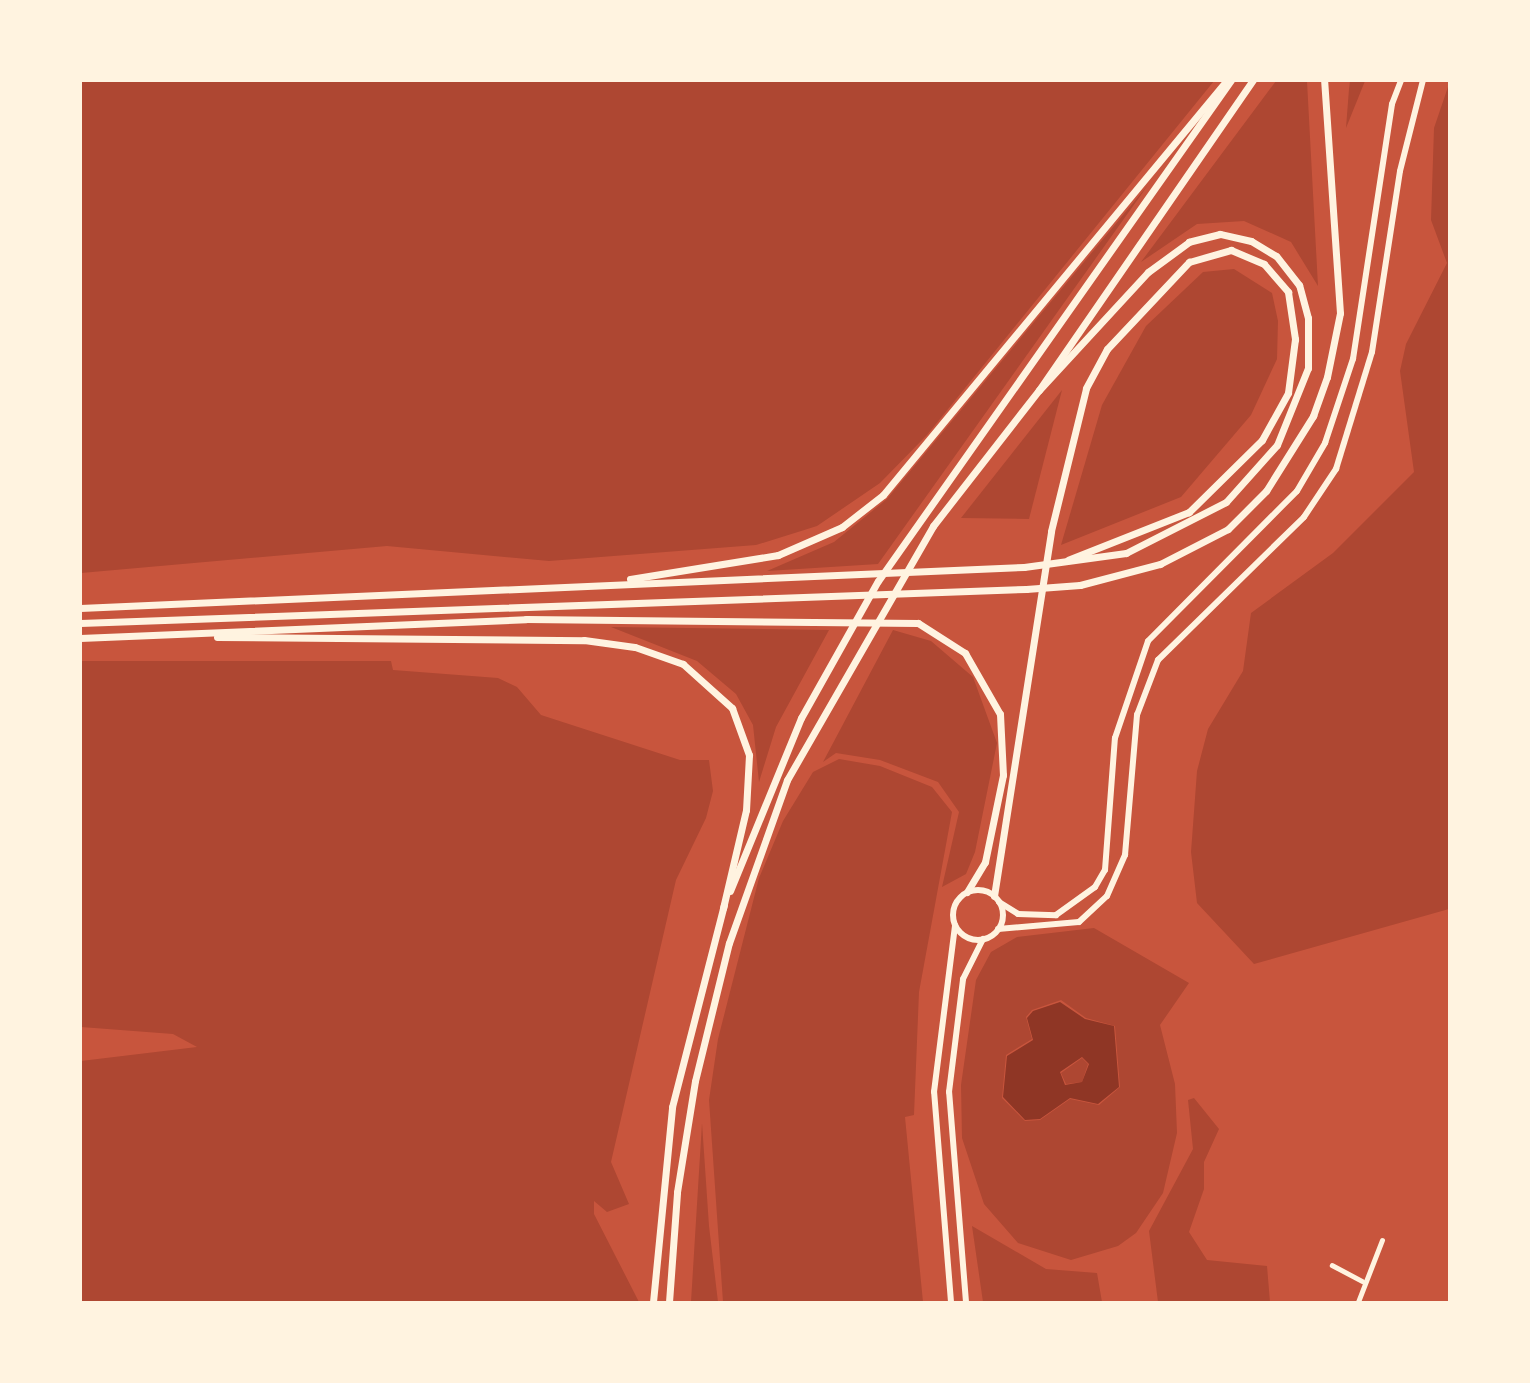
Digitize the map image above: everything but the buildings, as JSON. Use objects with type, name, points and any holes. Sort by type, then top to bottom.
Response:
[{"type":"main road","points":[[723,908],[801,718],[843,641],[915,522],[1229,80]]},
{"type":"main road","points":[[591,585],[778,555],[861,513],[931,442],[1229,80]]},
{"type":"main road","points":[[669,1303],[684,1143],[729,943],[787,780],[864,640],[933,526],[1039,390],[1253,80]]},
{"type":"main road","points":[[80,623],[1026,589],[1080,585],[1160,564],[1228,529],[1266,491],[1313,416],[1327,377],[1340,313],[1324,80]]},
{"type":"main road","points":[[967,892],[996,899],[1018,914],[1056,915],[1095,887],[1105,870],[1115,738],[1148,641],[1163,620],[1252,542],[1297,491],[1325,443],[1353,359],[1392,104],[1401,80]]},
{"type":"main road","points":[[966,1303],[949,1092],[963,979],[983,939],[998,929],[1079,922],[1107,895],[1125,855],[1137,715],[1157,660],[1304,517],[1336,469],[1372,352],[1400,171],[1423,80]]},
{"type":"main road","points":[[80,608],[1054,565],[1150,545],[1211,512],[1250,479],[1287,429],[1303,392],[1310,337],[1299,285],[1284,263],[1251,240],[1220,234],[1189,242],[1148,272],[1039,390]]},
{"type":"main road","points":[[998,929],[996,899],[1051,531],[1086,388],[1107,349],[1149,297],[1189,262],[1216,251],[1242,253],[1274,272],[1292,303],[1294,370],[1262,440],[1172,523],[1054,565]]},
{"type":"main road","points":[[80,638],[526,620],[918,624],[965,653],[1000,714],[1003,775],[985,862],[967,892],[956,903],[934,1092],[951,1303]]},
{"type":"main road","points":[[143,636],[584,640],[635,647],[683,664],[732,708],[749,755],[746,810],[672,1107],[653,1303]]},
{"type":"main road","points":[[955,925],[967,937],[983,939]]},
{"type":"street","points":[[1358,1303],[1362,1281],[1382,1240]]},
{"type":"street","points":[[1332,1265],[1362,1281]]},
{"type":"shaded area","points":[[81,80],[1214,81],[927,435],[880,483],[817,526],[756,545],[549,561],[387,546],[81,573]]},
{"type":"shaded area","points":[[1276,81],[1307,81],[1318,286],[1291,242],[1244,221],[1197,224],[1141,262]]},
{"type":"shaded area","points":[[1350,81],[1365,81],[1346,128],[1349,89]]},
{"type":"shaded area","points":[[1450,81],[1449,909],[1254,964],[1197,903],[1191,852],[1197,771],[1208,729],[1243,671],[1251,613],[1333,553],[1414,472],[1400,371],[1406,344],[1447,263],[1431,220],[1434,128]]},
{"type":"shaded area","points":[[1148,185],[878,564],[767,571],[834,542],[887,499]]},
{"type":"shaded area","points":[[1234,269],[1272,293],[1278,321],[1277,359],[1251,415],[1181,497],[1061,545],[1102,405],[1146,326],[1203,272]]},
{"type":"shaded area","points":[[1062,390],[1029,519],[961,518]]},
{"type":"shaded area","points":[[611,627],[829,630],[776,727],[759,782],[753,725],[736,694],[697,661]]},
{"type":"shaded area","points":[[893,630],[931,641],[973,677],[997,743],[975,852],[966,874],[942,887],[959,812],[938,782],[880,760],[836,753],[823,762]]},
{"type":"shaded area","points":[[80,661],[391,661],[393,670],[498,678],[517,687],[541,715],[680,760],[709,760],[713,791],[706,818],[676,880],[611,1162],[629,1204],[607,1212],[594,1201],[594,1214],[639,1302],[81,1302],[81,1061],[197,1047],[173,1034],[81,1027]]},
{"type":"shaded area","points":[[839,759],[880,766],[932,787],[952,812],[919,992],[914,1115],[905,1117],[923,1302],[723,1302],[709,1100],[718,1039],[759,878],[783,821],[813,772]]},
{"type":"shaded area","points":[[1094,928],[1189,983],[1160,1025],[1175,1084],[1177,1133],[1163,1193],[1136,1233],[1118,1246],[1071,1260],[1018,1243],[984,1204],[962,1138],[961,1085],[976,980],[991,952],[1017,937]],"holes":[[[1061,1000],[1086,1018],[1115,1026],[1120,1087],[1099,1105],[1070,1099],[1040,1120],[1025,1121],[1002,1098],[1006,1055],[1032,1039],[1026,1017],[1032,1010]]]},
{"type":"shaded area","points":[[1060,1002],[1085,1019],[1114,1026],[1119,1087],[1098,1104],[1070,1098],[1040,1119],[1025,1120],[1003,1097],[1007,1056],[1033,1040],[1027,1018],[1033,1011]],"holes":[[[1082,1057],[1089,1064],[1082,1082],[1065,1085],[1060,1072]]]},
{"type":"shaded area","points":[[1082,1058],[1088,1064],[1082,1082],[1066,1084],[1061,1073]]},
{"type":"shaded area","points":[[1194,1098],[1219,1129],[1204,1162],[1204,1189],[1189,1232],[1207,1260],[1267,1266],[1270,1302],[1158,1302],[1149,1231],[1193,1149],[1188,1100]]},
{"type":"shaded area","points":[[702,1123],[709,1226],[718,1302],[691,1302]]},
{"type":"shaded area","points":[[972,1226],[1046,1269],[1097,1273],[1102,1302],[983,1302]]}]
